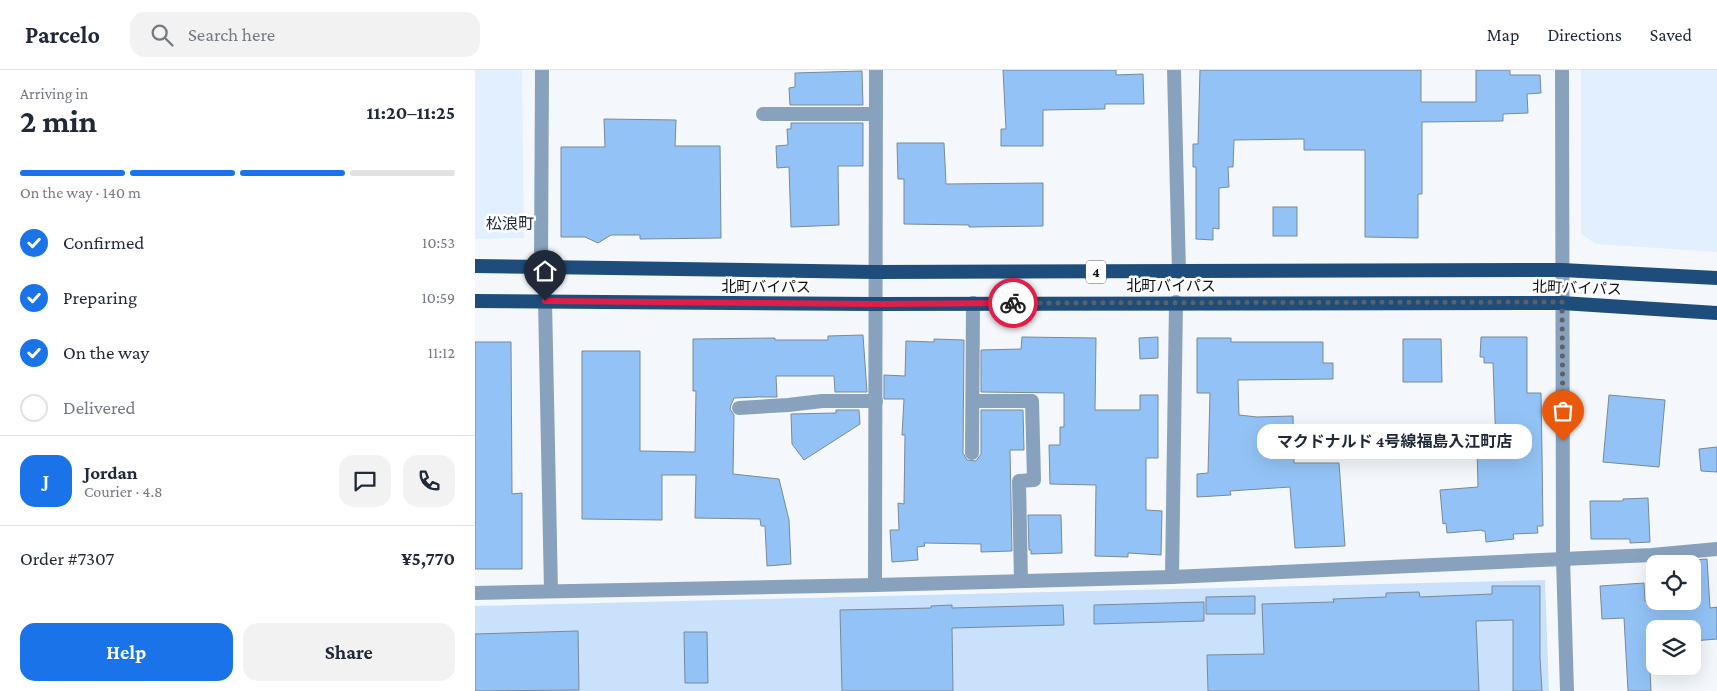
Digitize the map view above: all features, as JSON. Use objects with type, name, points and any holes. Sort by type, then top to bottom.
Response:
[{"type":"highway","name":"北町バイパス","points":[[475,266],[875,272],[1562,270],[1717,278]]},
{"type":"highway","name":"北町バイパス","points":[[475,301],[875,304],[1562,302],[1717,312]]},
{"type":"street","points":[[541,266],[542,70]]},
{"type":"street","points":[[875,585],[876,70]]},
{"type":"street","points":[[1174,70],[1179,272]]},
{"type":"street","points":[[1562,70],[1563,559],[1567,691]]},
{"type":"street","points":[[763,114],[875,114]]},
{"type":"street","points":[[545,301],[551,591]]},
{"type":"street","points":[[1172,577],[1176,302]]},
{"type":"street","points":[[972,453],[973,303]]},
{"type":"street","points":[[739,408],[821,401],[876,401]]},
{"type":"street","points":[[973,401],[1032,401],[1034,480],[1019,481],[1021,581]]},
{"type":"street","points":[[475,593],[1172,577],[1652,556],[1717,549]]},
{"type":"shaded area","points":[[475,70],[522,70],[524,238],[475,239]]},
{"type":"shaded area","points":[[1581,70],[1717,70],[1717,252],[1596,244],[1581,234]]},
{"type":"shaded area","points":[[1545,580],[1549,691],[475,691],[475,606]]},
{"type":"building","points":[[1003,70],[1116,70],[1116,75],[1143,74],[1144,104],[1105,104],[1105,109],[1043,110],[1043,146],[1001,146],[1001,129],[1006,129]]},
{"type":"building","points":[[1200,70],[1421,70],[1421,102],[1476,102],[1476,70],[1510,70],[1510,75],[1540,75],[1541,93],[1527,94],[1528,113],[1503,114],[1503,121],[1422,122],[1422,194],[1418,194],[1418,238],[1365,237],[1365,150],[1304,150],[1304,139],[1234,140],[1233,167],[1228,167],[1229,187],[1219,188],[1219,229],[1213,228],[1213,240],[1196,239],[1196,167],[1193,167],[1193,144],[1198,144]]},
{"type":"building","points":[[862,71],[863,105],[790,105],[789,88],[795,87],[795,73]]},
{"type":"building","points":[[604,119],[676,120],[675,146],[720,146],[721,238],[640,239],[640,235],[611,235],[598,243],[585,237],[561,237],[561,147],[605,147]]},
{"type":"building","points":[[791,123],[863,123],[863,166],[838,166],[839,225],[791,227],[789,167],[777,168],[776,146],[788,145],[787,129],[791,129]]},
{"type":"building","points":[[897,143],[944,143],[946,184],[1043,183],[1043,226],[969,227],[969,225],[904,224],[904,179],[898,179]]},
{"type":"building","points":[[1273,207],[1297,207],[1297,236],[1273,236]]},
{"type":"building","points":[[863,335],[867,392],[835,392],[834,376],[776,376],[777,397],[734,398],[731,405],[730,409],[734,415],[733,474],[779,479],[789,520],[791,564],[767,566],[765,526],[761,526],[760,519],[695,518],[696,475],[662,475],[662,520],[582,519],[582,351],[640,351],[640,451],[695,452],[696,391],[693,391],[693,339],[775,338],[775,340],[828,340],[828,336]]},
{"type":"building","points":[[1022,337],[1096,338],[1095,410],[1140,410],[1140,395],[1158,395],[1158,458],[1146,458],[1146,510],[1162,511],[1161,555],[1128,553],[1128,557],[1095,556],[1096,485],[1050,484],[1049,445],[1060,445],[1060,427],[1064,427],[1064,393],[981,392],[981,350],[1021,349]]},
{"type":"building","points":[[1158,337],[1158,358],[1140,359],[1139,338]]},
{"type":"building","points":[[1481,337],[1527,337],[1527,393],[1541,393],[1543,526],[1537,526],[1538,533],[1513,534],[1514,539],[1486,542],[1485,531],[1482,530],[1447,533],[1446,523],[1443,524],[1440,490],[1478,487],[1477,447],[1496,447],[1493,363],[1484,363],[1484,357],[1480,357]]},
{"type":"building","points":[[1197,338],[1231,338],[1231,342],[1323,342],[1323,363],[1333,363],[1333,379],[1238,380],[1239,415],[1257,417],[1293,416],[1294,463],[1339,463],[1345,546],[1295,548],[1290,487],[1230,491],[1231,495],[1197,497],[1197,474],[1208,473],[1210,393],[1197,393]]},
{"type":"building","points":[[934,339],[964,340],[963,453],[967,460],[976,461],[981,454],[981,410],[1023,410],[1024,450],[1010,450],[1012,551],[981,552],[981,544],[924,543],[925,546],[917,547],[918,560],[892,562],[890,530],[899,530],[898,503],[904,504],[905,435],[902,435],[904,399],[884,399],[884,375],[905,376],[906,341],[934,342]]},
{"type":"building","points":[[1403,339],[1441,339],[1442,382],[1403,382]]},
{"type":"building","points":[[475,342],[511,342],[512,494],[522,493],[522,569],[475,569]]},
{"type":"building","points":[[1609,395],[1665,400],[1659,467],[1603,462]]},
{"type":"building","points":[[836,410],[859,410],[860,424],[804,460],[792,444],[791,414],[836,413]]},
{"type":"building","points":[[1717,447],[1717,472],[1701,471],[1699,449]]},
{"type":"building","points":[[1648,498],[1650,542],[1630,543],[1630,539],[1591,539],[1590,501],[1623,501],[1623,499]]},
{"type":"building","points":[[1028,515],[1061,515],[1062,553],[1031,554],[1031,550],[1029,550]]},
{"type":"building","points":[[1701,559],[1707,559],[1710,608],[1717,607],[1717,639],[1701,640],[1701,620],[1646,620],[1646,675],[1650,675],[1651,691],[1628,691],[1624,618],[1602,619],[1600,586],[1644,583],[1646,610],[1701,610]]},
{"type":"building","points":[[1492,586],[1540,586],[1542,691],[1513,691],[1513,620],[1476,621],[1479,691],[1208,691],[1207,655],[1264,654],[1262,604],[1334,602],[1333,599],[1386,597],[1386,593],[1419,592],[1420,597],[1492,594]]},
{"type":"building","points":[[1255,596],[1255,614],[1206,614],[1206,597]]},
{"type":"building","points":[[1204,602],[1204,621],[1094,624],[1094,605]]},
{"type":"building","points":[[952,605],[952,608],[1063,605],[1064,625],[952,628],[953,691],[842,691],[840,610],[931,608],[931,606]]},
{"type":"building","points":[[578,631],[579,690],[475,691],[475,634]]},
{"type":"building","points":[[684,632],[707,632],[708,683],[685,683]]},
{"type":"way so far","points":[[1013,303],[1562,302],[1563,441]]},
{"type":"place","name":"マクドナルド 4号線福島入江町店","points":[[1563,441]]},
{"type":"district","name":"松浪町","points":[[510,223]]},
{"type":"route","points":[[545,301],[875,304],[1013,303]]}]
